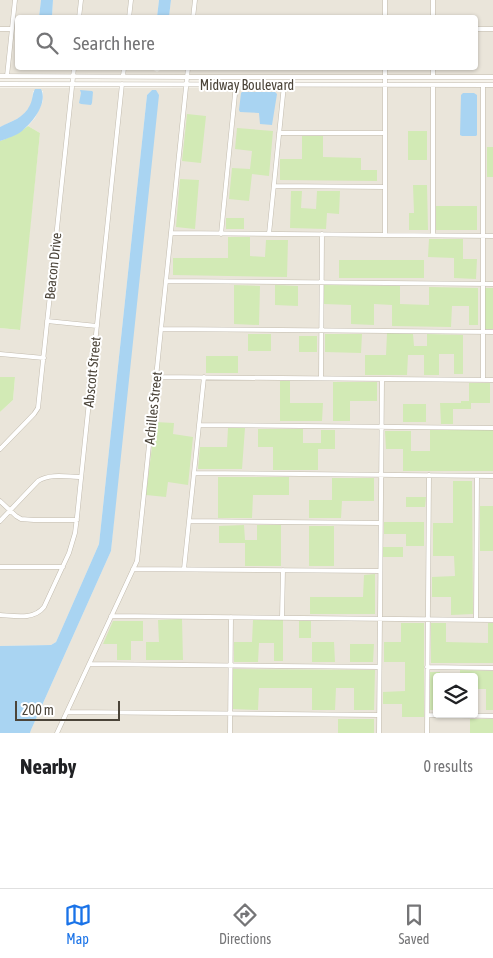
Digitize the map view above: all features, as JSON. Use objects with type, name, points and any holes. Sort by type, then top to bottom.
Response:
[{"type":"street","points":[[7,76],[15,0]]},
{"type":"street","points":[[79,15],[81,0]]},
{"type":"street","points":[[129,15],[131,0]]},
{"type":"street","points":[[193,15],[195,0]]},
{"type":"street","points":[[385,0],[385,15]]},
{"type":"street","points":[[433,0],[433,15]]},
{"type":"street","points":[[0,29],[12,29]]},
{"type":"street","points":[[478,29],[493,29]]},
{"type":"street","name":"Beacon Drive","points":[[0,449],[38,408],[74,70]]},
{"type":"street","points":[[123,76],[124,70]]},
{"type":"street","name":"Achilles Street","points":[[57,733],[136,561],[188,70]]},
{"type":"street","points":[[385,70],[385,235]]},
{"type":"street","points":[[433,70],[433,76]]},
{"type":"street","name":"Midway Boulevard","points":[[0,76],[493,77]]},
{"type":"street","name":"Midway Boulevard","points":[[0,84],[493,85]]},
{"type":"street","name":"Abscott Street","points":[[0,616],[30,616],[41,612],[73,544],[122,84]]},
{"type":"street","points":[[221,234],[236,84]]},
{"type":"street","points":[[269,234],[284,85]]},
{"type":"street","points":[[433,85],[433,235]]},
{"type":"street","points":[[483,85],[483,380]]},
{"type":"street","points":[[279,133],[385,133]]},
{"type":"street","points":[[274,186],[385,187]]},
{"type":"street","points":[[171,233],[493,236]]},
{"type":"street","points":[[321,378],[322,234]]},
{"type":"street","points":[[166,281],[493,284]]},
{"type":"street","points":[[48,321],[97,326]]},
{"type":"street","points":[[161,329],[493,332]]},
{"type":"street","points":[[0,354],[44,358]]},
{"type":"street","points":[[156,377],[493,380]]},
{"type":"street","points":[[184,569],[204,377]]},
{"type":"street","points":[[379,733],[382,379]]},
{"type":"street","points":[[199,425],[493,428]]},
{"type":"street","points":[[194,473],[493,476]]},
{"type":"street","points":[[427,733],[429,475]]},
{"type":"street","points":[[0,521],[43,478],[49,476],[81,477]]},
{"type":"street","points":[[476,620],[477,476]]},
{"type":"street","points":[[0,501],[21,519],[76,520]]},
{"type":"street","points":[[189,521],[380,523]]},
{"type":"street","points":[[0,567],[63,567]]},
{"type":"street","points":[[133,568],[380,571]]},
{"type":"street","points":[[282,570],[282,618]]},
{"type":"street","points":[[111,616],[493,620]]},
{"type":"street","points":[[230,733],[231,617]]},
{"type":"street","points":[[89,664],[379,667]]},
{"type":"street","points":[[427,667],[493,668]]},
{"type":"street","points":[[67,712],[379,715]]},
{"type":"street","points":[[427,715],[493,716]]},
{"type":"shaded area","points":[[0,0],[41,0],[39,15],[15,15],[15,70],[154,70],[157,72],[160,70],[478,70],[478,15],[169,15],[171,0],[493,0],[493,75],[0,73]]},
{"type":"shaded area","points":[[53,0],[159,0],[157,15],[52,15]]},
{"type":"shaded area","points":[[493,85],[493,733],[30,733],[111,551],[152,90],[147,95],[99,544],[56,642],[51,645],[0,646],[0,412],[13,400],[15,377],[0,377],[0,328],[19,330],[40,133],[28,126],[35,118],[43,101],[43,91],[33,91],[32,102],[23,115],[0,127],[0,88]]},
{"type":"green space","points":[[187,114],[206,116],[201,163],[182,161]]},
{"type":"green space","points":[[28,126],[40,133],[20,330],[0,328],[0,141],[15,135]]},
{"type":"green space","points":[[237,128],[273,131],[269,176],[252,174],[249,201],[229,199],[232,168],[250,169],[252,151],[235,149]]},
{"type":"green space","points":[[408,131],[427,131],[427,160],[408,160]]},
{"type":"green space","points":[[302,136],[323,136],[323,157],[361,158],[361,170],[377,170],[377,181],[280,180],[280,159],[302,159]]},
{"type":"green space","points":[[487,147],[493,147],[493,177],[487,177]]},
{"type":"green space","points":[[180,179],[199,180],[195,229],[176,227]]},
{"type":"green space","points":[[413,185],[427,185],[428,230],[409,230],[409,213],[414,213]]},
{"type":"green space","points":[[291,191],[302,191],[301,208],[316,209],[317,191],[340,191],[339,214],[327,213],[326,229],[290,228]]},
{"type":"green space","points":[[436,206],[477,206],[477,230],[436,230]]},
{"type":"green space","points":[[226,218],[244,218],[244,229],[226,229]]},
{"type":"green space","points":[[228,237],[250,237],[250,256],[265,257],[266,240],[288,240],[287,277],[173,275],[173,258],[228,258]]},
{"type":"green space","points":[[429,239],[463,239],[463,259],[477,259],[476,279],[454,278],[454,258],[428,257]]},
{"type":"green space","points":[[339,260],[424,260],[424,278],[339,278]]},
{"type":"green space","points":[[234,285],[260,286],[259,325],[234,324]]},
{"type":"green space","points":[[275,285],[298,286],[298,306],[275,305]]},
{"type":"green space","points":[[324,285],[400,286],[400,304],[429,305],[429,287],[478,288],[478,325],[469,325],[469,306],[452,306],[451,327],[392,326],[392,305],[374,304],[374,325],[351,324],[351,305],[324,304]]},
{"type":"green space","points":[[485,288],[493,288],[493,329],[485,329]]},
{"type":"green space","points":[[387,333],[413,334],[414,346],[427,346],[427,334],[463,335],[463,374],[454,374],[454,354],[439,354],[439,375],[424,375],[424,355],[408,355],[407,375],[365,375],[365,355],[386,355]]},
{"type":"green space","points":[[248,334],[271,334],[271,351],[248,351]]},
{"type":"green space","points":[[325,334],[362,334],[361,353],[325,352]]},
{"type":"green space","points":[[299,336],[317,336],[317,352],[299,352]]},
{"type":"green space","points":[[206,356],[238,356],[238,373],[206,373]]},
{"type":"green space","points":[[0,377],[15,377],[13,400],[0,412]]},
{"type":"green space","points":[[280,381],[290,381],[290,403],[323,403],[322,421],[280,421]]},
{"type":"green space","points":[[333,382],[377,382],[377,401],[350,401],[350,421],[333,421]]},
{"type":"green space","points":[[469,383],[490,383],[490,403],[471,403],[471,409],[453,409],[453,424],[441,424],[440,403],[469,401]]},
{"type":"green space","points":[[403,404],[426,404],[426,422],[403,422]]},
{"type":"green space","points":[[155,422],[174,423],[173,434],[193,437],[188,485],[168,482],[166,497],[146,495]]},
{"type":"green space","points":[[228,428],[245,428],[242,469],[198,469],[200,447],[227,447]]},
{"type":"green space","points":[[258,429],[303,429],[303,443],[321,443],[321,430],[335,430],[335,449],[318,449],[318,470],[273,470],[273,447],[258,447]]},
{"type":"green space","points":[[430,430],[493,430],[493,471],[403,471],[403,449],[386,449],[385,431],[411,431],[411,451],[430,451]]},
{"type":"green space","points":[[218,477],[289,477],[289,495],[253,495],[252,518],[218,518]]},
{"type":"green space","points":[[332,478],[374,478],[374,501],[342,501],[341,518],[309,518],[309,500],[332,500]]},
{"type":"green space","points":[[453,481],[472,481],[473,614],[451,615],[451,597],[432,597],[432,577],[455,576],[454,556],[433,556],[433,523],[453,523]]},
{"type":"green space","points":[[406,497],[426,497],[425,507],[406,507]]},
{"type":"green space","points":[[480,506],[493,506],[493,551],[480,551]]},
{"type":"green space","points":[[384,522],[424,522],[424,546],[406,546],[406,534],[384,534]]},
{"type":"green space","points":[[244,525],[245,540],[257,540],[257,525],[281,525],[281,566],[245,566],[245,543],[219,543],[219,526]]},
{"type":"green space","points":[[309,526],[334,526],[334,566],[309,566]]},
{"type":"green space","points":[[383,547],[403,547],[403,557],[383,557]]},
{"type":"green space","points":[[375,574],[375,614],[310,614],[310,597],[363,597],[364,575]]},
{"type":"green space","points":[[182,619],[183,660],[146,660],[146,642],[159,642],[158,620]]},
{"type":"green space","points":[[253,620],[283,620],[283,661],[274,661],[274,643],[259,643],[258,662],[234,662],[234,642],[252,642]]},
{"type":"green space","points":[[113,621],[143,621],[143,641],[131,641],[131,660],[117,660],[117,644],[103,644]]},
{"type":"green space","points":[[299,621],[311,621],[311,638],[299,638]]},
{"type":"green space","points":[[401,623],[424,623],[424,717],[402,717],[402,704],[383,704],[383,692],[405,691],[405,662],[384,662],[384,642],[401,642]]},
{"type":"green space","points":[[431,623],[446,623],[446,642],[488,643],[488,623],[493,623],[493,663],[431,663]]},
{"type":"green space","points":[[312,642],[334,642],[335,662],[312,662]]},
{"type":"green space","points":[[350,644],[374,644],[373,662],[350,662]]},
{"type":"green space","points":[[233,669],[375,670],[374,710],[354,710],[354,688],[336,688],[335,710],[312,710],[312,688],[259,688],[258,710],[233,709]]},
{"type":"green space","points":[[460,670],[493,671],[493,710],[486,710],[486,689],[478,689],[478,673],[460,673]]},
{"type":"green space","points":[[430,672],[440,672],[433,673],[433,710],[430,710]]},
{"type":"green space","points":[[338,719],[374,719],[374,733],[338,733]]},
{"type":"green space","points":[[470,719],[493,719],[493,733],[470,733]]},
{"type":"water","points":[[41,0],[53,0],[52,15],[39,15]]},
{"type":"water","points":[[159,0],[171,0],[169,15],[157,15]]},
{"type":"water","points":[[35,89],[41,89],[43,100],[35,117],[20,133],[0,141],[0,127],[17,119],[24,113],[32,101]]},
{"type":"water","points":[[80,90],[93,92],[91,105],[79,103]]},
{"type":"water","points":[[152,90],[156,90],[159,95],[111,551],[30,733],[0,733],[0,646],[51,645],[56,642],[99,544],[147,95]]},
{"type":"water","points":[[242,92],[275,92],[277,94],[272,125],[260,124],[259,113],[240,112]]},
{"type":"water","points":[[463,93],[474,93],[477,95],[476,136],[460,135],[461,95]]}]
